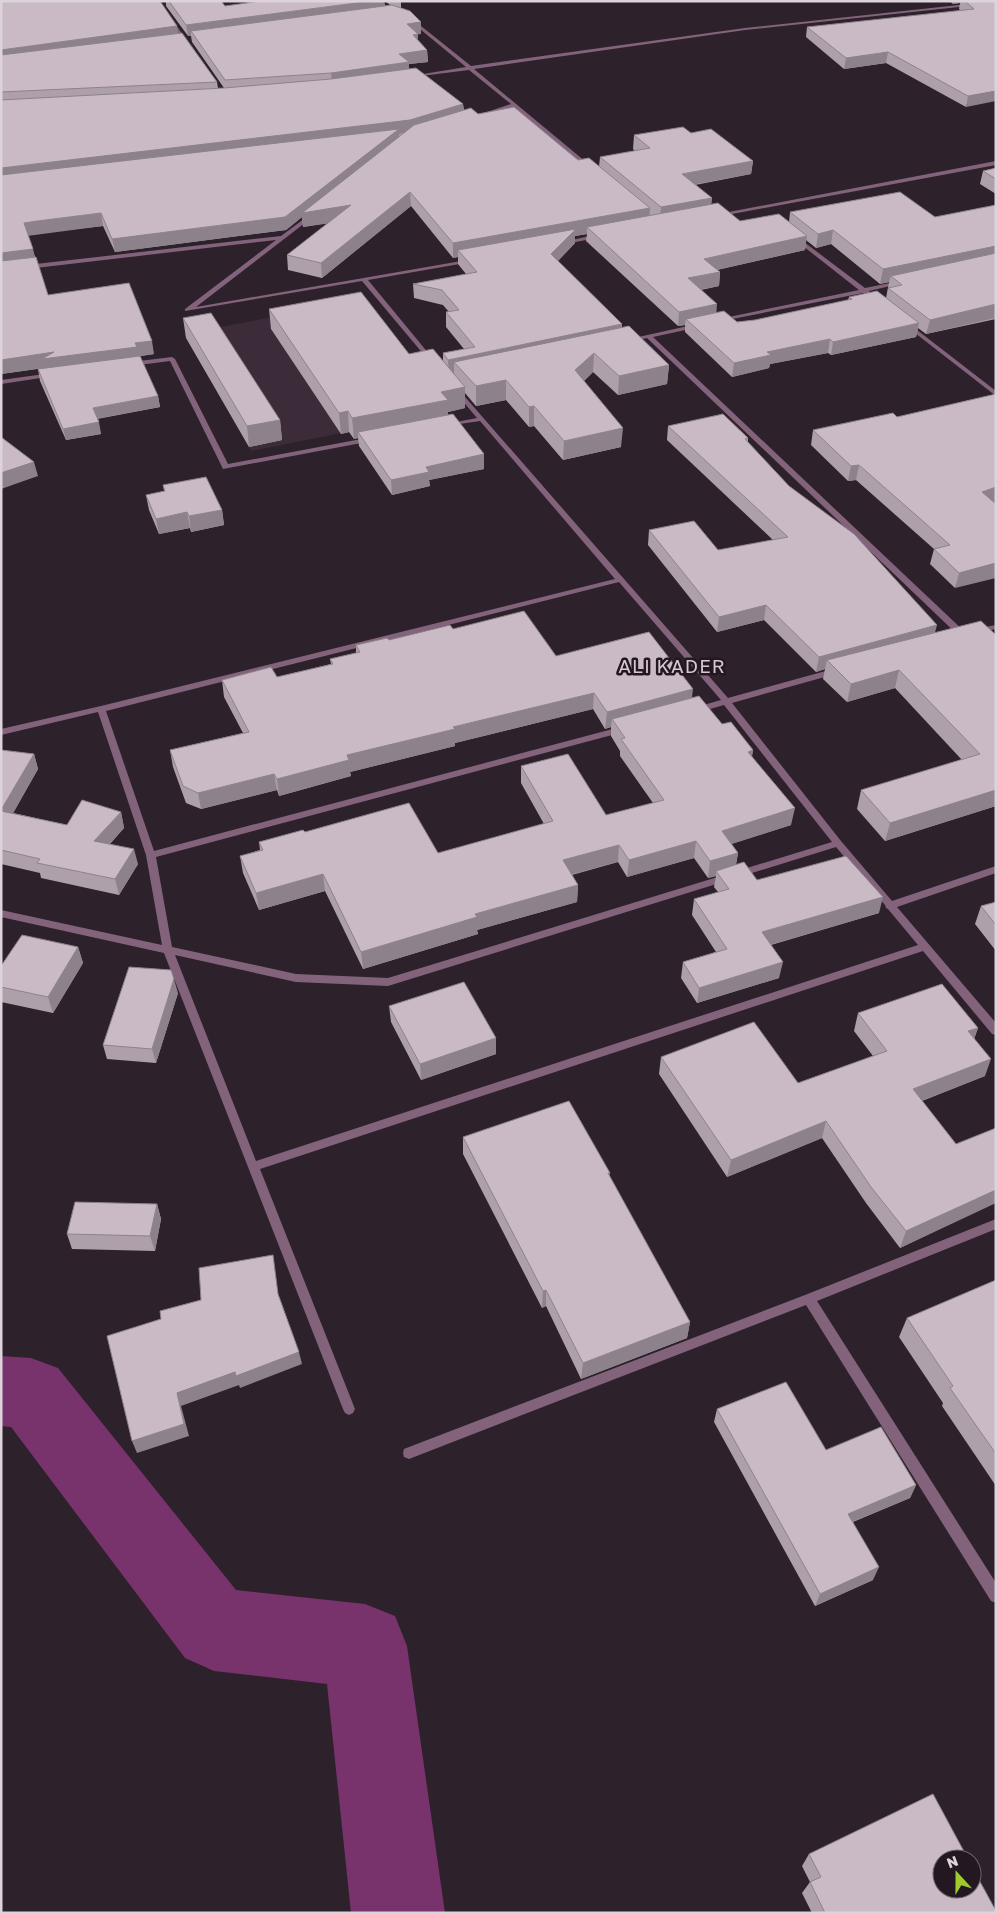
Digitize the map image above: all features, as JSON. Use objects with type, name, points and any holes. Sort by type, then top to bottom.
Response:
[{"type":"street","points":[[410,76],[745,28],[996,2]]},
{"type":"street","points":[[159,3],[167,3]]},
{"type":"street","points":[[159,3],[191,49]]},
{"type":"street","points":[[405,16],[414,20],[469,68],[598,174]]},
{"type":"street","points":[[176,42],[196,40]]},
{"type":"street","points":[[477,116],[514,105]]},
{"type":"street","points":[[712,215],[996,163]]},
{"type":"street","points":[[757,207],[765,213]]},
{"type":"street","points":[[322,208],[187,310],[482,258]]},
{"type":"street","points":[[788,231],[870,296]]},
{"type":"street","points":[[551,245],[609,234]]},
{"type":"street","points":[[1,270],[284,237]]},
{"type":"street","points":[[364,280],[440,371]]},
{"type":"street","points":[[619,342],[911,281]]},
{"type":"street","points":[[900,319],[996,394]]},
{"type":"street","points":[[648,336],[963,635]]},
{"type":"street","points":[[125,365],[172,359],[226,467],[383,437]]},
{"type":"street","points":[[1,382],[58,374]]},
{"type":"street","points":[[452,385],[726,702],[838,844],[996,1031]]},
{"type":"street","points":[[442,426],[481,419]]},
{"type":"street","points":[[1,732],[619,580]]},
{"type":"street","points":[[953,638],[996,627]]},
{"type":"street","points":[[688,712],[849,667]]},
{"type":"street","points":[[100,709],[151,855],[168,951],[349,1409]]},
{"type":"street","points":[[151,855],[630,727]]},
{"type":"street","points":[[1,914],[296,978],[388,982],[838,844]]},
{"type":"street","points":[[889,906],[996,869]]},
{"type":"street","points":[[254,1166],[925,948]]},
{"type":"street","points":[[409,1453],[809,1299],[996,1224]]},
{"type":"street","points":[[809,1299],[996,1596]]},
{"type":"shaded area","points":[[361,300],[453,411],[251,451],[184,334]]},
{"type":"building","points":[[1,1],[160,1],[177,26],[1,50]]},
{"type":"building","points":[[169,1],[221,1],[225,6],[261,1],[372,1],[186,25]]},
{"type":"building","points":[[965,1],[996,1],[996,91],[968,96],[888,52],[846,58],[807,27],[974,9]]},
{"type":"building","points":[[392,5],[410,11],[421,22],[407,24],[418,34],[413,35],[427,50],[399,54],[409,62],[331,73],[225,80],[191,31]]},
{"type":"building","points":[[182,33],[217,82],[1,92],[1,55]]},
{"type":"building","points":[[416,68],[463,104],[410,120],[1,168],[1,100],[224,88],[331,79]]},
{"type":"building","points":[[514,107],[578,160],[589,158],[650,208],[453,243],[410,192],[321,263],[287,255],[351,205],[302,213],[414,125],[471,108],[478,114]]},
{"type":"building","points":[[683,127],[691,133],[711,129],[753,161],[682,174],[712,198],[661,207],[600,157],[650,148],[634,135]]},
{"type":"building","points":[[399,129],[285,217],[112,239],[101,213],[37,221],[24,223],[33,249],[1,253],[1,175]]},
{"type":"building","points":[[996,168],[996,179],[983,171]]},
{"type":"building","points":[[900,192],[935,217],[996,205],[996,246],[883,269],[833,230],[818,234],[790,212]]},
{"type":"building","points":[[718,203],[740,221],[779,214],[807,236],[704,259],[720,272],[688,278],[717,304],[679,312],[587,227]]},
{"type":"building","points":[[576,229],[551,254],[622,324],[448,360],[443,353],[475,347],[446,312],[459,310],[442,290],[413,284],[477,272],[458,250]]},
{"type":"building","points":[[996,253],[996,304],[930,320],[888,288],[902,285],[891,276]]},
{"type":"building","points":[[36,257],[48,295],[129,283],[152,341],[135,343],[137,347],[42,359],[54,352],[1,360],[1,261]]},
{"type":"building","points":[[877,291],[919,323],[833,342],[830,339],[767,352],[771,355],[734,363],[686,319],[724,311],[737,322],[755,320],[852,299],[849,297]]},
{"type":"building","points":[[361,292],[409,354],[433,349],[465,387],[441,392],[448,400],[352,418],[348,411],[339,413],[269,309]]},
{"type":"building","points":[[211,313],[280,420],[247,426],[183,318]]},
{"type":"building","points":[[629,326],[669,365],[619,376],[594,353],[575,370],[623,428],[564,441],[534,406],[529,407],[506,380],[476,386],[454,362]]},
{"type":"building","points":[[140,356],[158,396],[93,408],[99,422],[63,429],[38,369]]},
{"type":"building","points":[[996,394],[996,487],[982,492],[996,504],[996,563],[959,573],[934,549],[950,545],[859,465],[851,466],[813,430],[893,413],[897,417]]},
{"type":"building","points":[[453,414],[484,454],[426,467],[429,472],[391,480],[358,432]]},
{"type":"building","points":[[723,414],[748,438],[745,439],[789,486],[854,534],[937,625],[819,657],[766,605],[719,617],[649,530],[694,521],[718,550],[788,537],[668,426]]},
{"type":"building","points":[[1,437],[34,462],[1,473]]},
{"type":"building","points":[[206,477],[222,510],[189,516],[187,512],[156,519],[146,495],[165,491],[163,485]]},
{"type":"building","points":[[524,611],[556,656],[649,632],[693,689],[607,712],[594,693],[347,755],[349,760],[277,779],[274,774],[198,793],[183,786],[170,750],[249,732],[222,680],[271,667],[277,677],[333,664],[330,659],[360,652],[356,645],[387,638],[389,640],[450,625],[453,629]]},
{"type":"building","points":[[981,621],[996,635],[996,790],[890,823],[861,790],[980,754],[899,670],[851,684],[827,660]]},
{"type":"building","points":[[699,696],[722,724],[731,722],[753,750],[748,752],[795,808],[722,831],[738,853],[710,861],[696,841],[629,860],[619,845],[563,860],[578,885],[475,914],[477,917],[361,952],[323,874],[256,893],[240,856],[263,850],[259,842],[303,830],[305,832],[409,803],[438,853],[553,821],[521,766],[568,754],[606,815],[664,800],[621,739],[625,738],[612,719]]},
{"type":"building","points":[[1,750],[34,754],[1,810]]},
{"type":"building","points":[[82,800],[121,812],[94,841],[134,849],[115,879],[37,863],[40,859],[1,850],[1,811],[67,825]]},
{"type":"building","points":[[846,856],[883,897],[762,932],[783,962],[699,988],[683,962],[727,949],[694,899],[729,889],[716,871],[744,862],[757,880]]},
{"type":"building","points":[[996,902],[996,925],[981,906]]},
{"type":"building","points":[[22,935],[78,947],[48,997],[1,987],[1,966]]},
{"type":"building","points":[[129,967],[171,970],[174,979],[152,1049],[103,1045]]},
{"type":"building","points":[[464,982],[496,1038],[420,1064],[389,1006]]},
{"type":"building","points":[[942,984],[978,1028],[968,1031],[991,1059],[913,1089],[956,1144],[996,1128],[996,1190],[906,1231],[871,1187],[826,1121],[731,1160],[661,1057],[754,1022],[798,1083],[887,1051],[858,1013]]},
{"type":"building","points":[[569,1101],[690,1322],[583,1363],[546,1290],[543,1291],[463,1137]]},
{"type":"building","points":[[75,1202],[157,1204],[150,1236],[67,1234]]},
{"type":"building","points":[[273,1255],[278,1294],[299,1352],[236,1376],[235,1372],[177,1393],[184,1424],[132,1441],[107,1336],[161,1319],[160,1311],[201,1300],[199,1268]]},
{"type":"building","points":[[996,1280],[996,1454],[950,1388],[953,1386],[907,1318]]},
{"type":"building","points":[[786,1382],[826,1450],[881,1427],[916,1485],[848,1514],[879,1567],[820,1594],[717,1409]]},
{"type":"building","points":[[933,1794],[963,1849],[932,1849],[932,1899],[982,1899],[982,1885],[996,1913],[825,1913],[810,1882],[821,1877],[809,1854]]},
{"type":"waterway","points":[[1,1391],[31,1393],[214,1629],[365,1646],[398,1913]]},
{"type":"district","name":"ALI KADER","points":[[672,666]]}]
